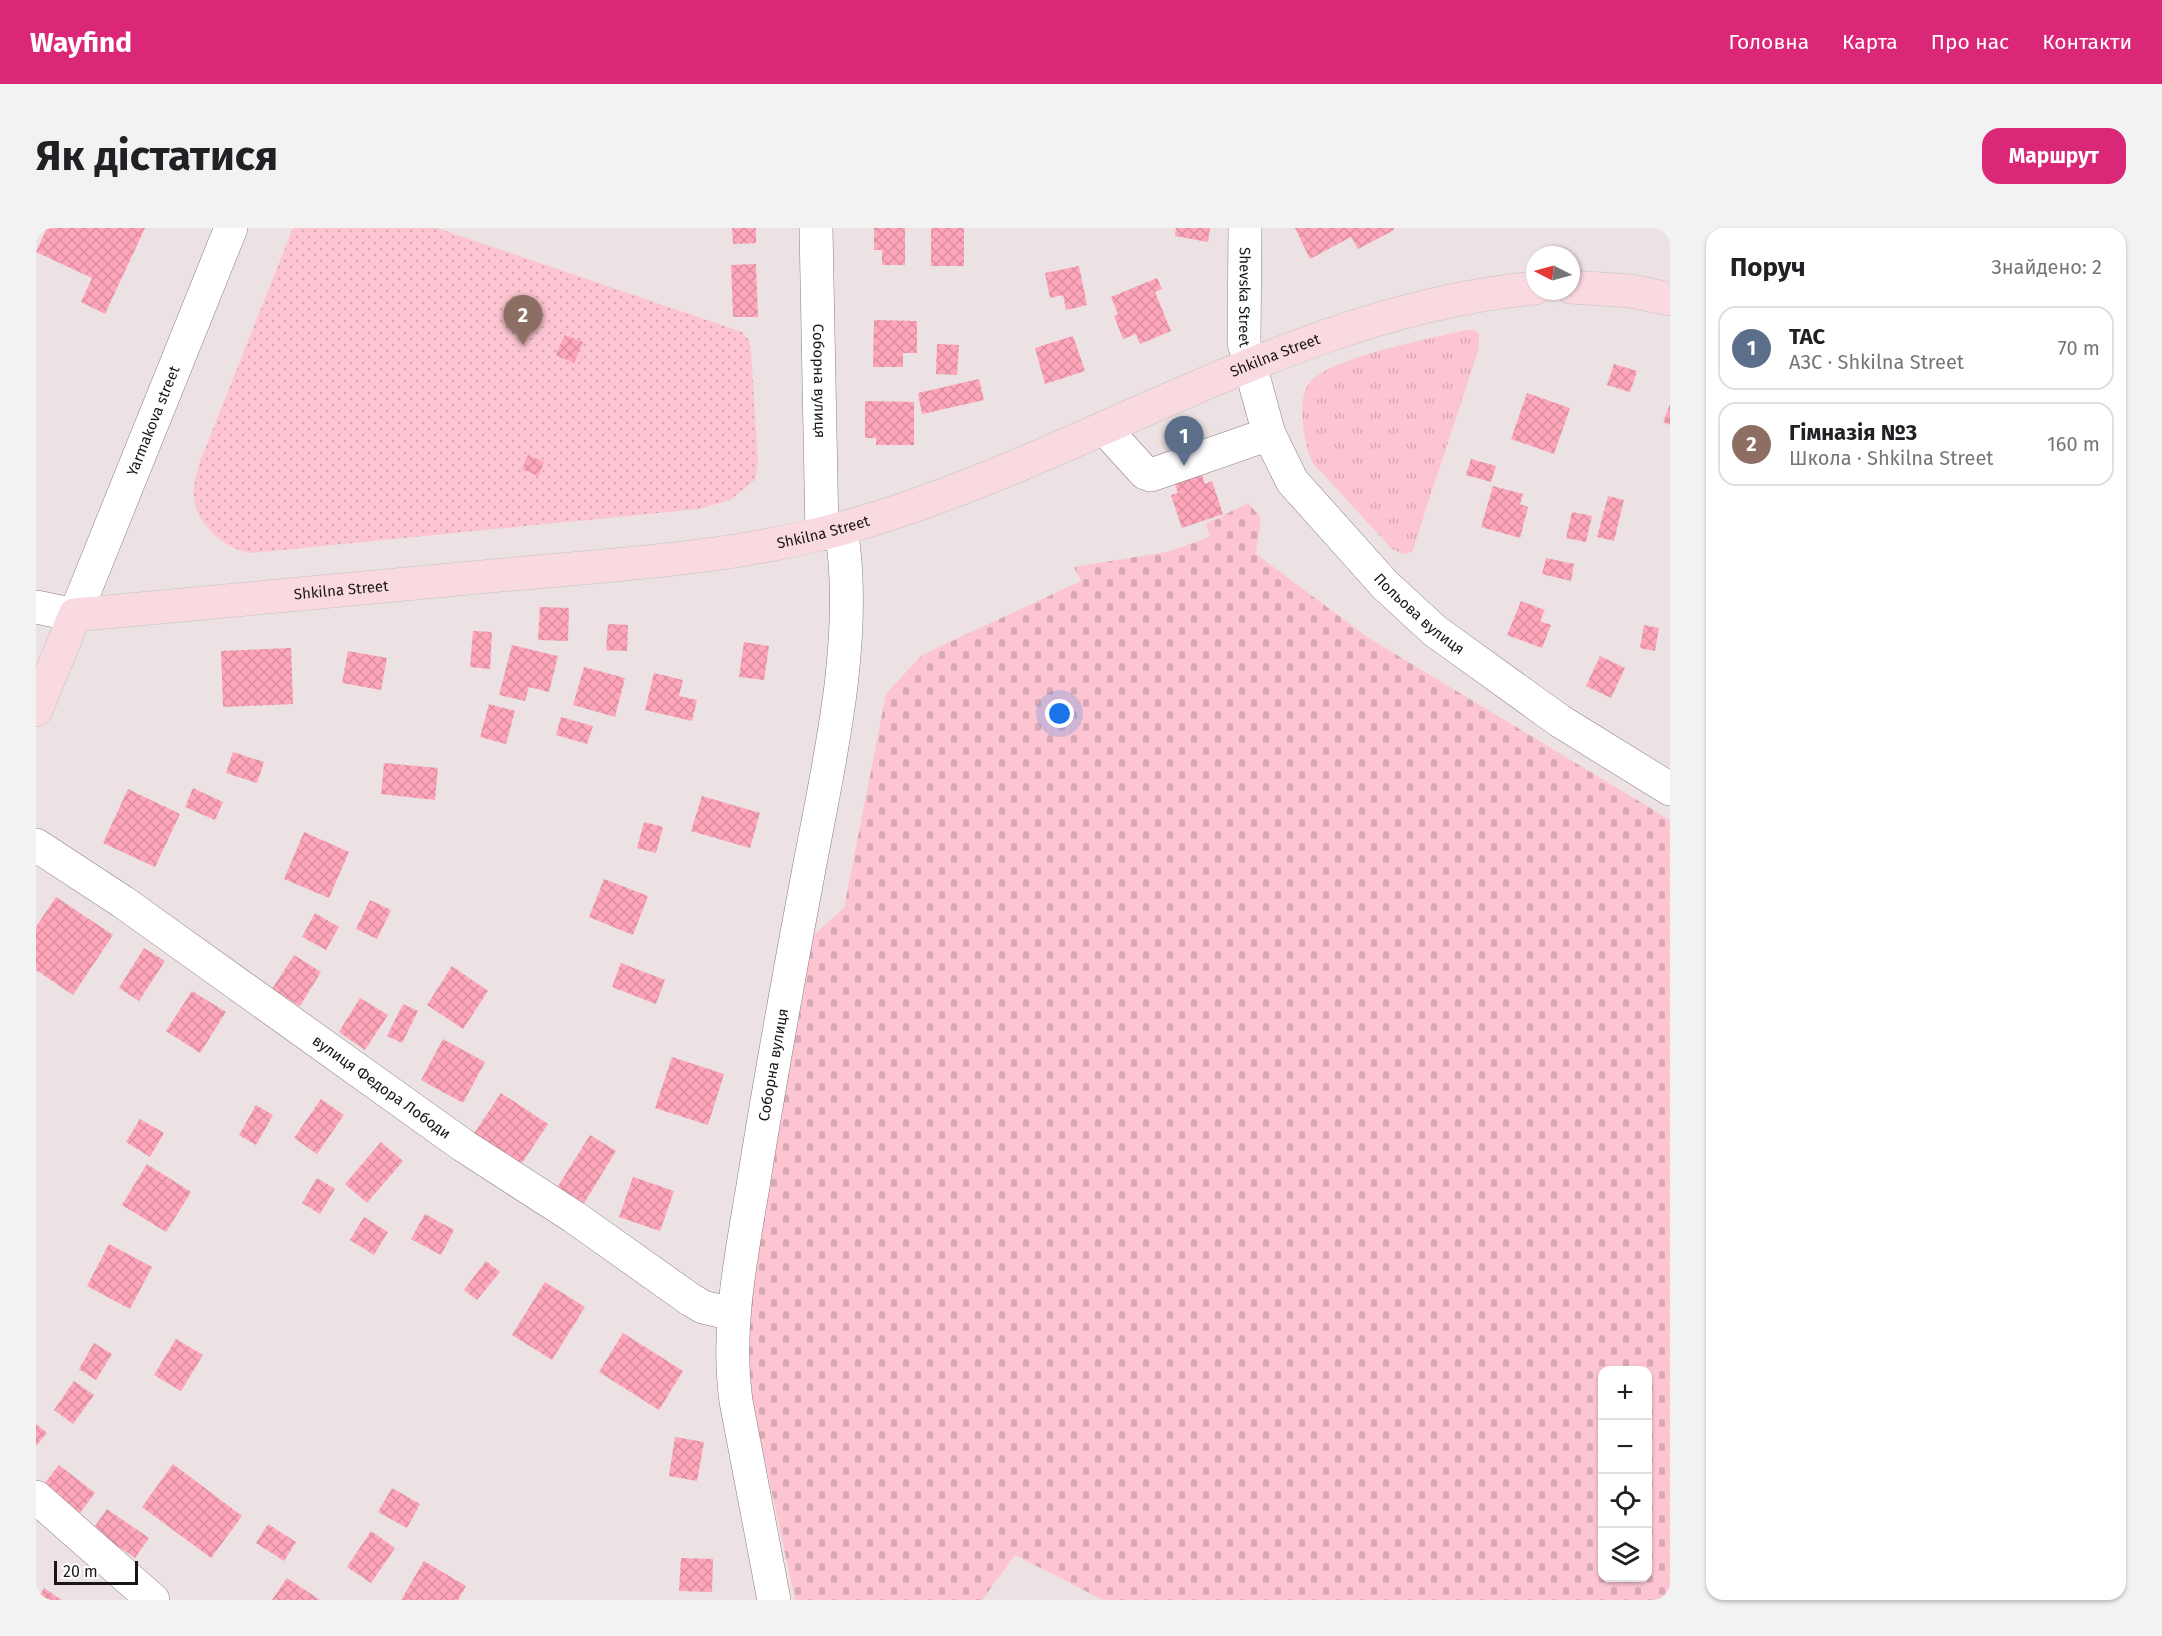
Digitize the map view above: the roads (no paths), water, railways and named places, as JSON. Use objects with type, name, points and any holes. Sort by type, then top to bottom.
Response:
[{"type":"main road","points":[[1580,288],[1631,291],[1670,299]]},
{"type":"main road","name":"Shkilna Street","points":[[75,615],[654,561],[760,547],[832,531],[914,507],[980,483],[1249,366],[1379,318],[1456,299],[1526,289]]},
{"type":"main road","points":[[36,711],[75,615]]},
{"type":"street","name":"Yarmakova street","points":[[75,615],[231,228]]},
{"type":"street","name":"Соборна вулиця","points":[[774,1600],[736,1401],[731,1362],[732,1314],[767,1099],[817,829],[842,670],[847,585],[832,531],[816,228]]},
{"type":"street","name":"Shevska Street","points":[[1245,228],[1244,343],[1249,366]]},
{"type":"street","name":"Польова вулиця","points":[[1249,366],[1269,434],[1292,481],[1365,564],[1409,608],[1465,654],[1560,721],[1670,789]]},
{"type":"street","points":[[1105,429],[1145,473],[1151,475],[1269,434]]},
{"type":"street","points":[[36,607],[75,615]]},
{"type":"street","name":"вулиця Федора Лободи","points":[[36,845],[132,908],[464,1146],[574,1216],[682,1294],[703,1307],[732,1314]]},
{"type":"street","points":[[36,1497],[153,1600]]},
{"type":"place","name":"Гімназія №3","points":[[523,345]]},
{"type":"place","name":"ТАС","points":[[1184,466]]}]
